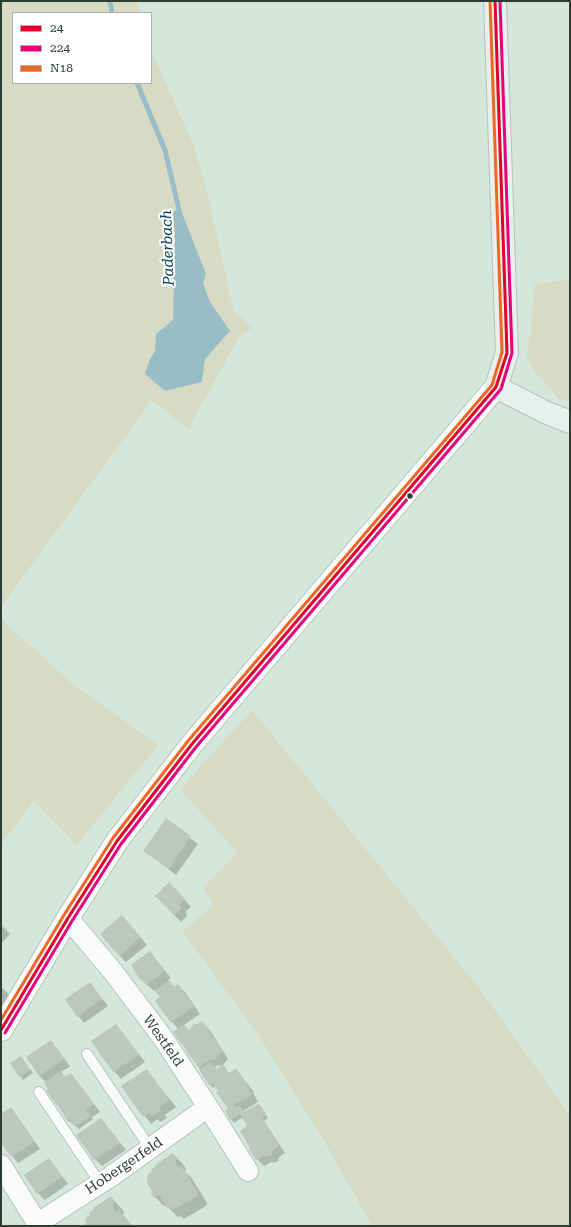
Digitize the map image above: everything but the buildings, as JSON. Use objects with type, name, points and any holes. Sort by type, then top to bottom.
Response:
[{"type":"main road","points":[[495,1],[507,353],[496,387],[547,413],[570,422]]},
{"type":"street","points":[[1,1030],[68,918],[118,841],[192,744],[496,387]]},
{"type":"street","name":"Westfeld","points":[[68,918],[123,985],[163,1038],[248,1171]]},
{"type":"street","name":"Hobergerfeld","points":[[1,1165],[38,1224],[100,1183],[208,1107]]},
{"type":"lane","points":[[87,1054],[150,1148]]},
{"type":"lane","points":[[39,1092],[100,1183]]},
{"type":"green space","points":[[1,1],[138,1],[140,12],[12,12],[12,84],[152,84],[152,52],[192,141],[205,182],[234,311],[252,328],[240,336],[191,424],[191,431],[152,400],[1,607]]},
{"type":"green space","points":[[570,279],[570,401],[559,399],[535,372],[527,358],[535,284]]},
{"type":"green space","points":[[1,619],[69,681],[158,745],[77,845],[33,801],[1,845]]},
{"type":"green space","points":[[252,710],[480,989],[570,1115],[570,1226],[372,1226],[324,1141],[257,1033],[182,931],[214,906],[203,888],[237,853],[180,789]]},
{"type":"water","points":[[180,208],[206,274],[203,283],[210,302],[230,331],[205,359],[202,382],[165,391],[145,374],[150,359],[155,351],[156,334],[173,320],[175,234],[173,212]]},
{"type":"waterway","name":"Paderbach","points":[[110,1],[112,12]]},
{"type":"waterway","name":"Paderbach","points":[[137,84],[165,150],[180,214]]},
{"type":"transit line","name":"N18","points":[[1,1020],[64,915],[113,838],[188,741],[492,385],[502,352],[490,1]]},
{"type":"transit line","name":"24","points":[[1,1030],[68,918],[117,841],[192,744],[496,387],[507,353],[495,1]]},
{"type":"transit line","name":"224","points":[[5,1033],[72,921],[121,844],[196,747],[501,389],[512,353],[500,1]]}]
